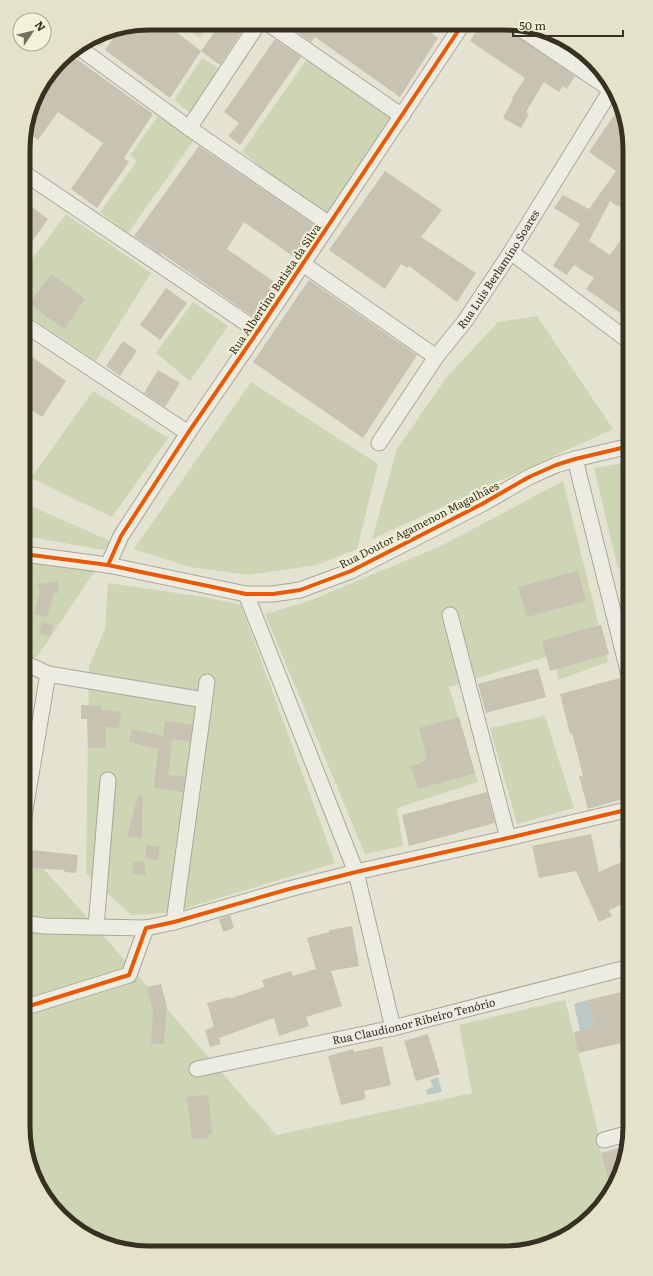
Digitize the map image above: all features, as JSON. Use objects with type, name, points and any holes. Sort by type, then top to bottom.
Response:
[{"type":"street","points":[[189,128],[254,30]]},
{"type":"street","points":[[278,30],[402,116]]},
{"type":"street","name":"Rua Albertino Batista da Silva","points":[[108,565],[121,536],[188,433],[258,332],[459,30]]},
{"type":"street","points":[[525,32],[604,84]]},
{"type":"street","points":[[83,50],[189,128],[329,224]]},
{"type":"street","name":"Rua Luis Berlamino Soares","points":[[380,443],[436,356],[465,321],[511,252],[609,93]]},
{"type":"street","points":[[30,177],[258,332]]},
{"type":"street","points":[[511,252],[623,337]]},
{"type":"street","points":[[303,264],[436,356]]},
{"type":"street","points":[[30,328],[188,433]]},
{"type":"street","name":"Rua Doutor Agamenon Magalhães","points":[[30,555],[108,565],[246,594],[273,594],[300,590],[352,571],[556,465],[623,448]]},
{"type":"street","points":[[575,459],[623,651]]},
{"type":"street","points":[[246,594],[356,872],[393,1028]]},
{"type":"street","points":[[450,615],[508,838]]},
{"type":"street","points":[[30,665],[48,674],[204,700]]},
{"type":"street","points":[[30,781],[48,674]]},
{"type":"street","points":[[174,922],[207,682]]},
{"type":"street","points":[[96,927],[108,780]]},
{"type":"street","points":[[30,924],[44,926],[146,928],[174,922],[289,889],[356,872],[623,811]]},
{"type":"street","points":[[30,1006],[129,975],[146,928]]},
{"type":"street","name":"Rua Claudionor Ribeiro Tenório","points":[[197,1069],[393,1028],[623,969]]},
{"type":"street","points":[[604,1140],[623,1136]]},
{"type":"green space","points":[[188,30],[205,30],[200,38]]},
{"type":"green space","points":[[109,37],[100,47],[94,43]]},
{"type":"green space","points":[[202,58],[220,69],[191,114],[174,100]]},
{"type":"green space","points":[[307,59],[392,118],[326,216],[242,152]]},
{"type":"green space","points":[[159,115],[194,140],[128,233],[100,212],[137,161],[130,155]]},
{"type":"green space","points":[[66,214],[151,273],[96,361],[30,317],[30,262]]},
{"type":"green space","points":[[193,302],[228,326],[190,381],[156,353]]},
{"type":"green space","points":[[537,316],[613,429],[372,539],[397,449],[446,378],[498,322]]},
{"type":"green space","points":[[251,382],[378,464],[357,549],[317,565],[248,575],[190,567],[134,549]]},
{"type":"green space","points":[[93,391],[168,438],[112,517],[31,478]]},
{"type":"green space","points":[[623,463],[623,568],[618,569],[594,468]]},
{"type":"green space","points":[[563,481],[608,662],[558,680],[555,654],[449,687],[478,782],[397,808],[403,846],[365,854],[265,614],[309,601],[443,545]]},
{"type":"green space","points":[[30,506],[110,541],[104,550],[30,537]]},
{"type":"green space","points":[[30,564],[96,569],[37,657],[30,657]]},
{"type":"green space","points":[[108,583],[204,597],[241,605],[335,863],[173,912],[131,915],[86,873],[89,666],[105,629]]},
{"type":"green space","points":[[545,716],[574,808],[517,824],[490,728]]},
{"type":"green space","points":[[30,854],[96,927],[276,1135],[472,1093],[459,1025],[565,1000],[598,1131],[601,1153],[609,1183],[598,1200],[577,1221],[564,1230],[543,1240],[528,1244],[512,1246],[149,1246],[118,1242],[89,1230],[70,1217],[59,1206],[42,1180],[32,1151],[30,1135]]},
{"type":"shaded area","points":[[623,833],[623,851],[619,846]]},
{"type":"shaded area","points":[[588,1000],[594,1027],[580,1031],[574,1004]]},
{"type":"shaded area","points":[[438,1077],[442,1092],[427,1095],[426,1090],[433,1087],[430,1080]]},
{"type":"building","points":[[141,30],[174,30],[201,51],[170,98],[105,50],[116,34]]},
{"type":"building","points":[[216,30],[243,30],[220,65],[201,51]]},
{"type":"building","points":[[294,30],[428,30],[438,38],[400,97],[315,37],[311,42]]},
{"type":"building","points":[[477,30],[508,30],[575,76],[567,89],[563,86],[559,92],[544,82],[526,112],[529,114],[521,128],[503,118],[513,99],[512,98],[525,78],[470,41]]},
{"type":"building","points":[[275,39],[301,57],[240,145],[228,136],[239,123],[224,112]]},
{"type":"building","points":[[73,57],[153,114],[124,158],[129,162],[97,208],[71,189],[103,143],[58,112],[38,140],[31,135],[39,103],[59,70]]},
{"type":"building","points":[[617,111],[623,141],[623,208],[610,201],[589,241],[610,255],[623,236],[623,315],[586,289],[594,278],[574,265],[567,275],[553,266],[580,224],[554,208],[563,195],[589,209],[616,171],[589,152]]},
{"type":"building","points":[[199,146],[315,225],[294,257],[244,222],[227,249],[276,283],[252,316],[134,236]]},
{"type":"building","points":[[385,171],[442,210],[421,237],[476,273],[457,302],[409,266],[408,268],[401,264],[385,289],[329,250]]},
{"type":"building","points":[[30,206],[48,219],[30,244]]},
{"type":"building","points":[[51,274],[85,299],[64,329],[30,305]]},
{"type":"building","points":[[309,280],[417,355],[363,438],[253,362]]},
{"type":"building","points":[[166,288],[187,303],[160,340],[140,325]]},
{"type":"building","points":[[123,341],[137,351],[120,376],[106,366]]},
{"type":"building","points":[[30,355],[66,381],[42,417],[30,409]]},
{"type":"building","points":[[158,370],[180,383],[165,407],[144,393]]},
{"type":"building","points":[[578,571],[586,601],[527,617],[518,587]]},
{"type":"building","points":[[58,581],[59,593],[54,593],[47,617],[34,614],[40,592],[38,584]]},
{"type":"building","points":[[42,622],[53,625],[50,636],[39,633]]},
{"type":"building","points":[[601,625],[609,654],[550,671],[542,641]]},
{"type":"building","points":[[538,668],[546,697],[486,713],[478,684]]},
{"type":"building","points":[[620,678],[623,689],[623,799],[588,809],[579,776],[583,776],[560,694]]},
{"type":"building","points":[[81,705],[101,706],[101,710],[121,712],[119,728],[105,727],[106,748],[88,748],[87,719],[81,719]]},
{"type":"building","points":[[459,717],[475,773],[418,789],[411,766],[419,764],[427,758],[419,728]]},
{"type":"building","points":[[165,721],[192,725],[190,742],[172,739],[168,775],[185,777],[183,792],[154,788],[158,749],[129,742],[132,729],[163,736]]},
{"type":"building","points":[[487,792],[495,823],[409,846],[402,815]]},
{"type":"building","points":[[138,795],[143,796],[142,838],[127,837]]},
{"type":"building","points":[[591,834],[599,872],[623,861],[623,904],[609,910],[612,916],[599,922],[576,871],[539,878],[532,846]]},
{"type":"building","points":[[147,845],[160,847],[158,860],[145,858]]},
{"type":"building","points":[[31,850],[78,855],[76,873],[64,872],[65,870],[30,868]]},
{"type":"building","points":[[133,861],[144,862],[146,875],[133,874]]},
{"type":"building","points":[[230,915],[234,928],[223,932],[219,919]]},
{"type":"building","points":[[352,926],[359,966],[331,971],[342,1006],[306,1017],[309,1026],[279,1036],[274,1018],[219,1038],[221,1044],[210,1047],[205,1030],[214,1027],[207,1003],[229,997],[229,999],[264,987],[262,980],[291,971],[293,976],[316,969],[307,938],[329,932],[329,930]]},
{"type":"building","points":[[161,984],[167,1006],[164,1044],[151,1044],[153,1012],[147,987]]},
{"type":"building","points":[[623,992],[623,1043],[578,1053],[574,1032],[594,1027],[588,1000]]},
{"type":"building","points":[[428,1034],[440,1074],[416,1081],[404,1041]]},
{"type":"building","points":[[382,1046],[391,1085],[364,1091],[366,1099],[341,1105],[328,1056],[353,1049],[354,1052]]},
{"type":"building","points":[[208,1095],[212,1134],[208,1134],[209,1138],[192,1139],[187,1097]]},
{"type":"building","points":[[622,1147],[614,1173],[609,1183],[601,1153]]},
{"type":"cycle path","points":[[108,565],[121,536],[188,433],[258,331],[459,30]]},
{"type":"cycle path","points":[[30,555],[108,565],[246,594],[273,594],[300,590],[351,571],[482,504],[529,477],[556,465],[623,448]]},
{"type":"cycle path","points":[[30,1006],[129,975],[146,928],[174,922],[289,889],[356,872],[623,811]]}]
